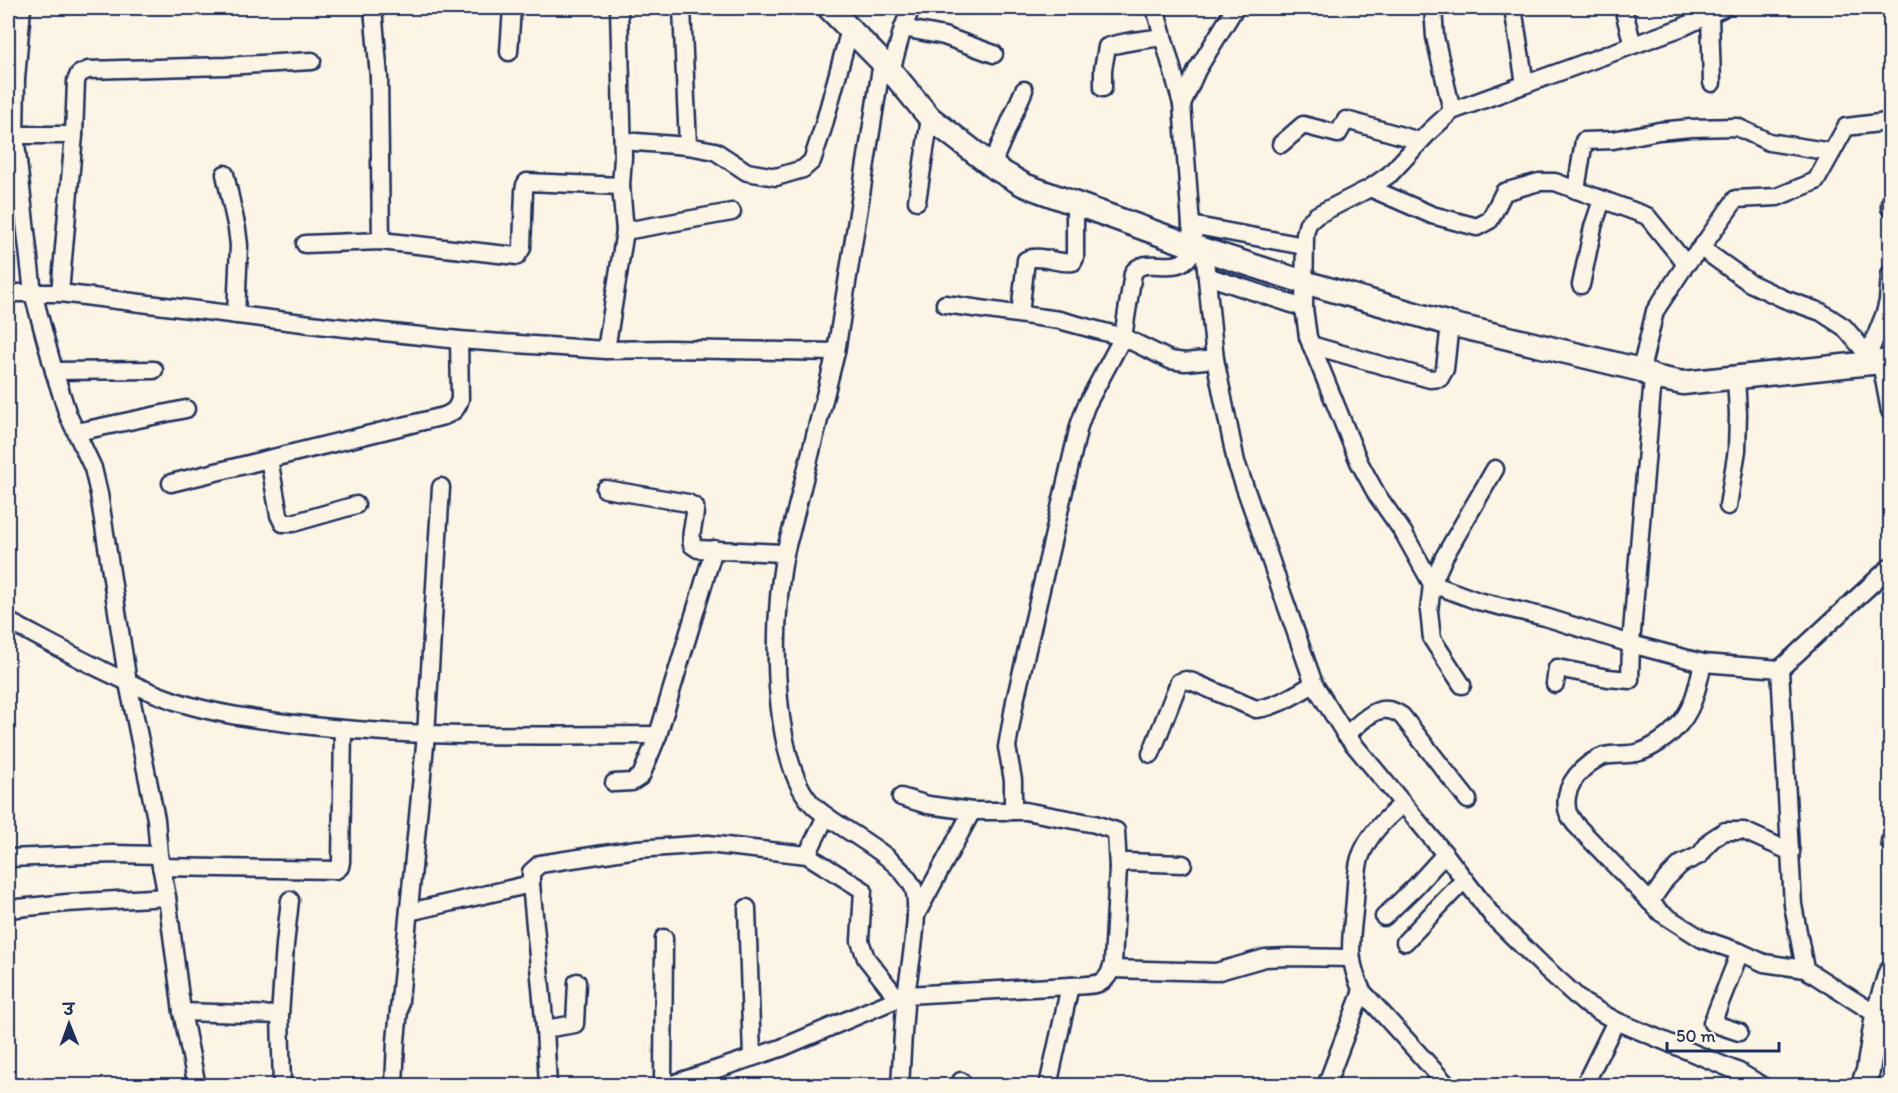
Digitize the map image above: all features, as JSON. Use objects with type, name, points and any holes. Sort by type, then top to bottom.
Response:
[{"type":"street","points":[[22,8],[12,80],[15,135],[33,293],[68,415],[93,468],[99,494],[128,683],[156,819],[182,1012],[197,1086]]},
{"type":"street","points":[[374,8],[380,76],[381,241]]},
{"type":"street","points":[[509,52],[512,8]]},
{"type":"street","points":[[606,350],[625,231],[621,186],[623,141],[619,8]]},
{"type":"street","points":[[682,8],[688,146]]},
{"type":"street","points":[[830,8],[887,67],[930,118],[995,168],[1024,185],[1197,240],[1304,282],[1450,324],[1683,383],[1879,360]]},
{"type":"street","points":[[900,1086],[902,997],[916,915],[914,888],[903,872],[884,855],[813,806],[794,778],[783,737],[778,703],[778,610],[784,553],[836,352],[887,67],[911,8]]},
{"type":"street","points":[[1155,8],[1182,104],[1197,240],[1207,276],[1215,359],[1236,462],[1314,684],[1346,735],[1445,854],[1494,918],[1584,1003],[1616,1021],[1740,1072],[1763,1086]]},
{"type":"street","points":[[1182,104],[1197,70],[1235,8]]},
{"type":"street","points":[[1433,8],[1435,37],[1452,111]]},
{"type":"street","points":[[1513,8],[1525,84]]},
{"type":"street","points":[[1623,8],[1633,45]]},
{"type":"street","points":[[1712,82],[1716,11],[1633,45],[1452,111],[1390,174],[1370,188],[1317,215],[1308,224],[1304,246],[1304,308],[1311,345],[1359,462],[1432,584],[1478,601],[1545,617],[1631,644],[1703,663],[1780,669],[1890,567]]},
{"type":"street","points":[[623,141],[688,146],[715,151],[747,172],[776,177],[803,169],[812,161],[850,28]]},
{"type":"street","points":[[903,28],[944,36],[994,54]]},
{"type":"street","points":[[1103,88],[1103,69],[1107,47],[1118,43],[1163,37]]},
{"type":"street","points":[[60,292],[74,135],[76,81],[79,74],[88,70],[312,61]]},
{"type":"street","points":[[995,168],[996,155],[1024,90]]},
{"type":"street","points":[[917,201],[930,118]]},
{"type":"street","points":[[1281,144],[1303,125],[1338,134],[1346,120],[1420,141]]},
{"type":"street","points":[[1555,684],[1557,668],[1630,680],[1647,374],[1656,311],[1686,264],[1737,200],[1777,197],[1816,181],[1846,127],[1889,122]]},
{"type":"street","points":[[1576,190],[1584,141],[1613,140],[1659,131],[1691,128],[1737,127],[1769,142],[1832,152]]},
{"type":"street","points":[[15,135],[74,135]]},
{"type":"street","points":[[225,174],[239,245],[236,315]]},
{"type":"street","points":[[305,244],[381,241],[517,256],[522,248],[524,191],[527,182],[621,186]]},
{"type":"street","points":[[1370,188],[1432,215],[1477,227],[1490,220],[1504,192],[1539,182],[1555,182],[1647,216],[1686,264]]},
{"type":"street","points":[[1581,285],[1593,227],[1602,200]]},
{"type":"street","points":[[1020,314],[1026,260],[1033,258],[1065,263],[1073,262],[1075,258],[1075,203]]},
{"type":"street","points":[[1890,203],[1890,208]]},
{"type":"street","points":[[625,231],[732,212]]},
{"type":"street","points":[[1197,240],[1304,246]]},
{"type":"street","points":[[1013,812],[1013,780],[1007,747],[1020,678],[1079,426],[1086,406],[1123,337],[1133,273],[1137,267],[1145,265],[1178,264],[1186,260],[1197,240]]},
{"type":"street","points":[[1701,248],[1750,283],[1784,299],[1821,312],[1844,327],[1879,360]]},
{"type":"street","points":[[1890,274],[1879,360],[1890,411]]},
{"type":"street","points":[[1207,276],[1304,308]]},
{"type":"street","points":[[8,293],[60,292],[236,315],[459,340],[606,350],[836,352]]},
{"type":"street","points":[[945,304],[1059,320],[1123,337],[1170,360],[1185,362],[1215,359]]},
{"type":"street","points":[[1311,345],[1430,378],[1440,378],[1445,369],[1450,324]]},
{"type":"street","points":[[171,483],[453,413],[458,408],[460,399],[459,340]]},
{"type":"street","points":[[54,371],[154,370]]},
{"type":"street","points":[[1728,506],[1737,450],[1736,377]]},
{"type":"street","points":[[77,432],[186,409]]},
{"type":"street","points":[[269,459],[279,515],[283,523],[293,523],[356,505]]},
{"type":"street","points":[[1462,685],[1432,639],[1430,611],[1432,584],[1444,557],[1495,469]]},
{"type":"street","points":[[394,1086],[396,1041],[426,735],[441,487]]},
{"type":"street","points":[[605,489],[688,502],[695,507],[696,516],[690,537],[692,544],[698,549],[784,553]]},
{"type":"street","points":[[614,783],[632,782],[641,776],[658,735],[714,549]]},
{"type":"street","points":[[8,621],[128,683],[217,713],[343,730],[426,735],[658,735]]},
{"type":"street","points":[[1703,663],[1692,707],[1675,730],[1640,752],[1605,756],[1586,765],[1574,779],[1566,797],[1567,810],[1575,824],[1661,913],[1702,939],[1764,963],[1805,969],[1877,1015]]},
{"type":"street","points":[[1780,669],[1793,905],[1805,969]]},
{"type":"street","points":[[1151,754],[1179,682],[1186,680],[1256,709],[1279,703],[1314,684]]},
{"type":"street","points":[[1346,735],[1373,712],[1385,708],[1393,710],[1401,716],[1468,800]]},
{"type":"street","points":[[8,858],[103,854],[160,861],[336,870],[340,867],[341,862],[343,730]]},
{"type":"street","points":[[664,938],[664,1086],[781,1048],[902,997],[1096,984],[1104,981],[1110,975],[1118,868],[1116,831],[1095,824],[1025,811],[972,811],[928,805],[901,797]]},
{"type":"street","points":[[1403,804],[1376,829],[1360,857],[1350,940],[1351,958],[1362,991],[1448,1086]]},
{"type":"street","points":[[916,915],[972,811]]},
{"type":"street","points":[[807,855],[826,816]]},
{"type":"street","points":[[1650,902],[1673,871],[1681,864],[1700,855],[1711,840],[1725,831],[1743,831],[1791,852]]},
{"type":"street","points":[[548,1086],[531,884],[531,872],[540,864],[637,849],[708,844],[807,855],[863,890],[860,942],[866,958],[902,997]]},
{"type":"street","points":[[1384,917],[1445,854]]},
{"type":"street","points":[[1118,868],[1126,862],[1183,864]]},
{"type":"street","points":[[1405,942],[1464,880]]},
{"type":"street","points":[[409,912],[531,884]]},
{"type":"street","points":[[8,909],[167,897]]},
{"type":"street","points":[[282,1086],[280,1015],[290,900]]},
{"type":"street","points":[[747,908],[752,1057]]},
{"type":"street","points":[[1739,1032],[1712,1023],[1740,952]]},
{"type":"street","points":[[1111,969],[1216,972],[1264,958],[1351,958]]},
{"type":"street","points":[[1862,1086],[1868,1071],[1877,1015],[1890,973]]},
{"type":"street","points":[[545,1029],[575,1024],[577,982]]},
{"type":"street","points":[[1048,1086],[1070,986]]},
{"type":"street","points":[[1326,1086],[1362,991]]},
{"type":"street","points":[[182,1012],[280,1015]]},
{"type":"street","points":[[1584,1086],[1616,1021]]}]
